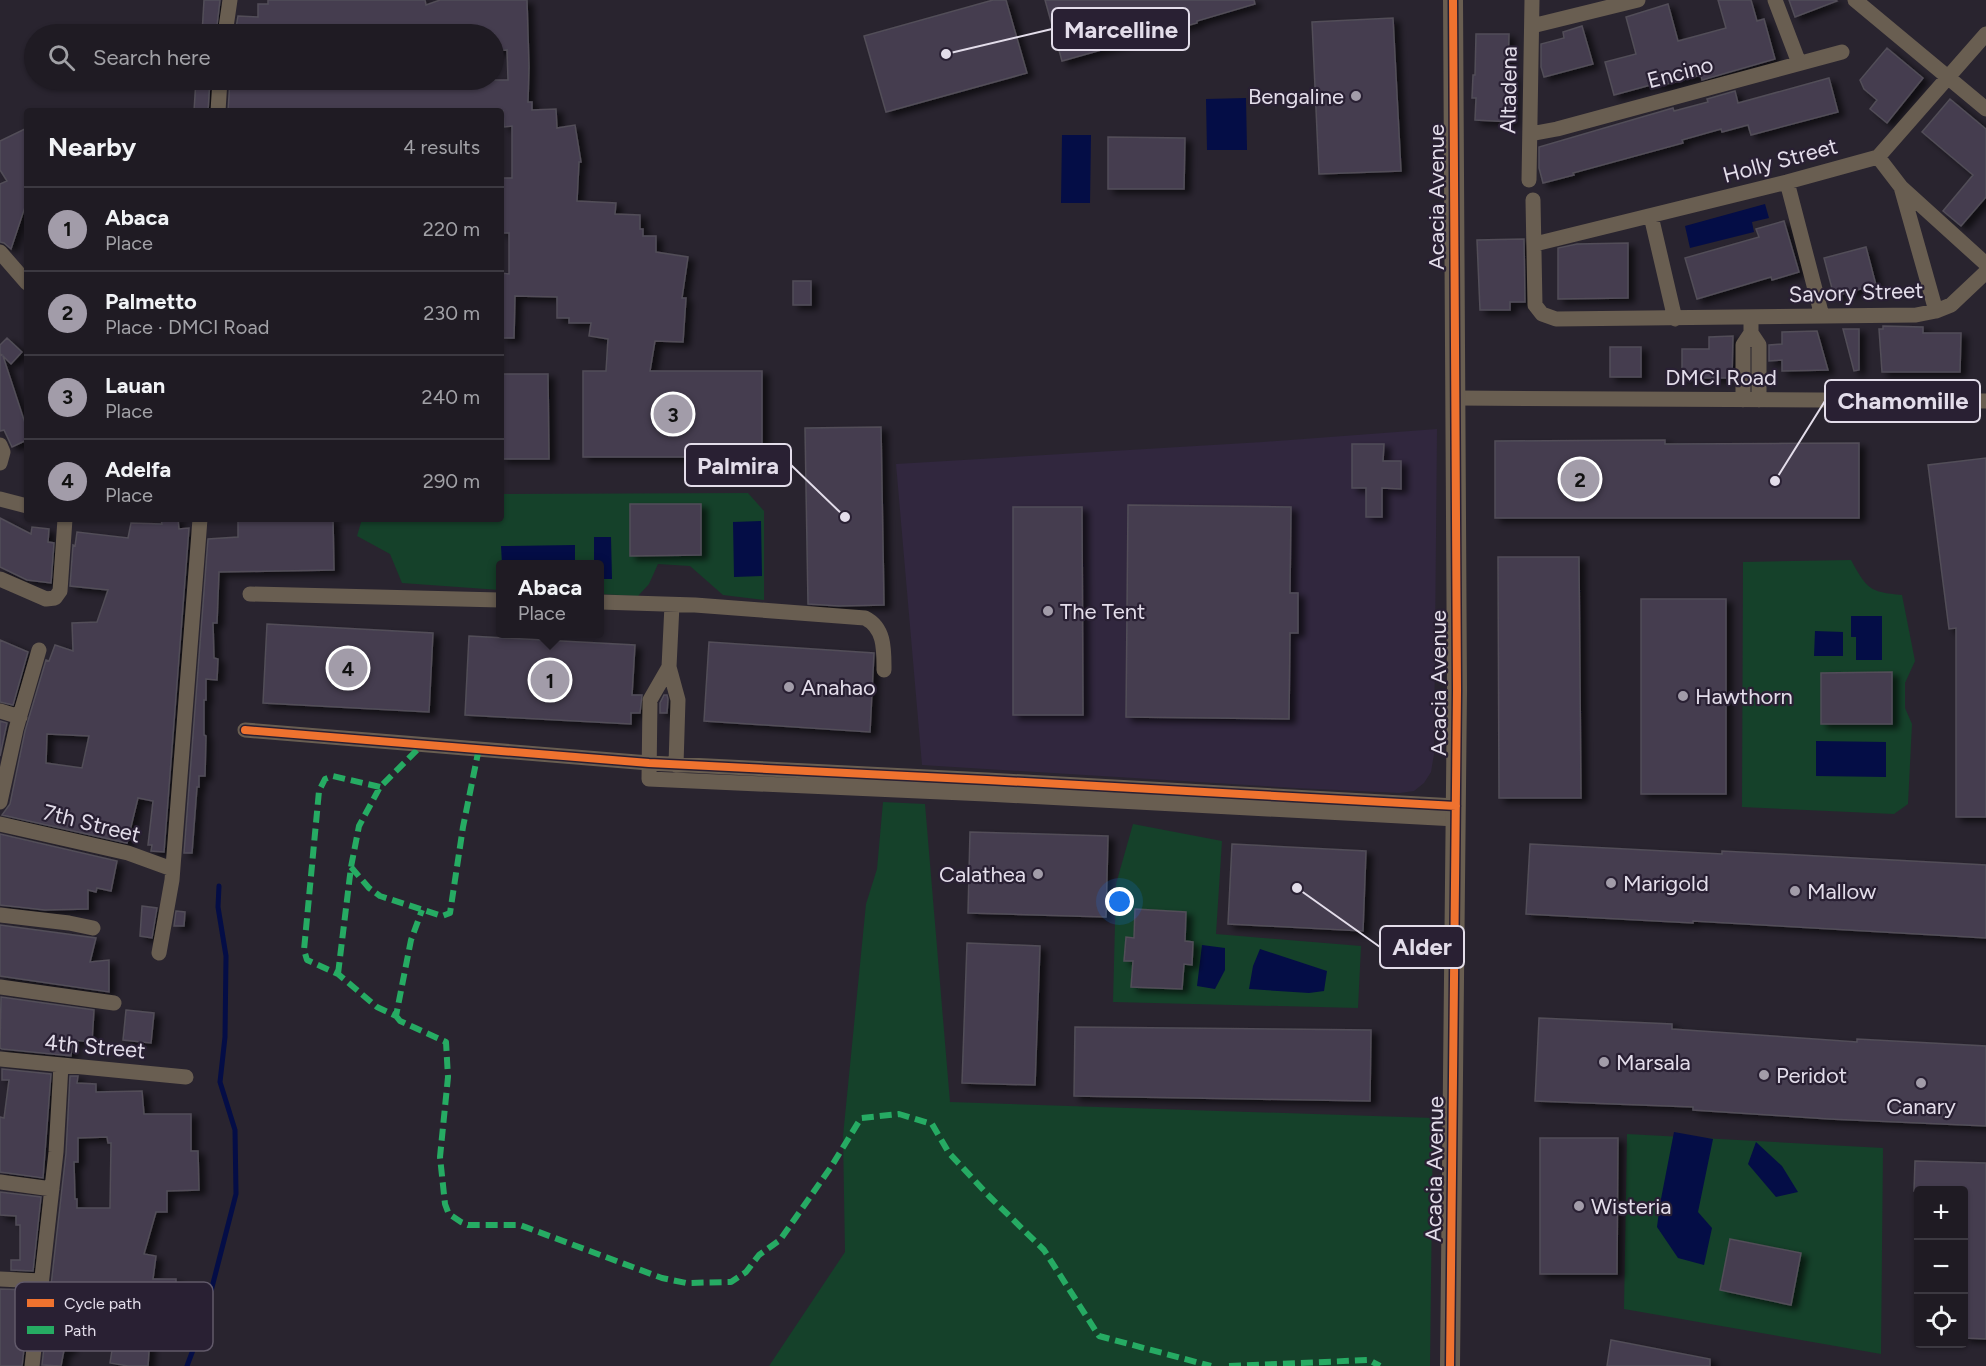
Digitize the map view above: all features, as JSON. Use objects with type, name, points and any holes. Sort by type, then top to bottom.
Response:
[{"type":"street","points":[[226,24],[230,0]]},
{"type":"street","name":"Acacia Avenue","points":[[1450,1366],[1456,812],[1453,0]]},
{"type":"street","name":"Altadena","points":[[1529,180],[1532,0]]},
{"type":"street","points":[[1532,26],[1638,0]]},
{"type":"street","points":[[1775,0],[1799,63]]},
{"type":"street","points":[[1855,0],[1986,109]]},
{"type":"street","points":[[1986,34],[1878,157],[1901,187],[1986,264]]},
{"type":"street","name":"Encino","points":[[1530,134],[1557,129],[1842,52]]},
{"type":"street","points":[[218,108],[219,90]]},
{"type":"street","name":"Holly Street","points":[[1535,244],[1787,182],[1878,157]]},
{"type":"street","points":[[1787,182],[1822,316]]},
{"type":"street","points":[[1901,187],[1936,311]]},
{"type":"street","points":[[1533,200],[1535,244]]},
{"type":"street","points":[[1651,216],[1675,319]]},
{"type":"street","name":"Savory Street","points":[[1535,244],[1535,304],[1542,314],[1556,319],[1675,319],[1751,325],[1822,316],[1916,315],[1951,305],[1986,272]]},
{"type":"street","points":[[0,252],[24,280]]},
{"type":"street","points":[[1743,400],[1743,345],[1751,325]]},
{"type":"street","points":[[1751,325],[1759,345],[1759,400]]},
{"type":"street","points":[[1743,370],[1759,370]]},
{"type":"street","name":"DMCI Road","points":[[1456,398],[1986,400]]},
{"type":"street","points":[[0,445],[3,452],[0,463]]},
{"type":"street","points":[[0,499],[24,505]]},
{"type":"street","points":[[0,579],[46,599],[55,598],[60,591],[65,522]]},
{"type":"street","points":[[159,953],[168,912],[200,522]]},
{"type":"street","points":[[250,594],[496,600]]},
{"type":"street","points":[[604,602],[672,604],[865,618],[872,622],[880,632],[884,670]]},
{"type":"street","points":[[672,604],[669,667],[678,700],[676,765]]},
{"type":"street","points":[[0,802],[39,650]]},
{"type":"street","points":[[669,667],[650,700],[649,779],[1101,793]]},
{"type":"street","points":[[0,711],[20,717]]},
{"type":"street","points":[[245,730],[676,765],[1101,793],[1456,812]]},
{"type":"street","name":"7th Street","points":[[0,824],[128,853],[172,869]]},
{"type":"street","points":[[0,915],[93,928]]},
{"type":"street","points":[[0,987],[114,1003]]},
{"type":"street","name":"4th Street","points":[[0,1059],[186,1077]]},
{"type":"street","points":[[0,1279],[41,1281],[56,1152],[61,1065]]},
{"type":"street","points":[[0,1182],[51,1189]]},
{"type":"street","points":[[32,1366],[34,1351]]},
{"type":"shaded area","points":[[1246,98],[1247,150],[1207,150],[1206,99]]},
{"type":"shaded area","points":[[1062,135],[1091,135],[1090,203],[1061,203]]},
{"type":"shaded area","points":[[1765,204],[1769,218],[1752,222],[1754,232],[1690,248],[1685,226]]},
{"type":"shaded area","points":[[1437,429],[1434,754],[1431,772],[1424,783],[1414,791],[1400,793],[1296,788],[922,765],[896,464]]},
{"type":"shaded area","points":[[761,521],[762,576],[734,577],[733,522]]},
{"type":"shaded area","points":[[594,537],[611,537],[612,579],[604,579],[604,560],[594,560]]},
{"type":"shaded area","points":[[575,545],[575,560],[502,560],[501,546]]},
{"type":"shaded area","points":[[1851,616],[1882,616],[1882,660],[1856,660],[1856,637],[1851,637]]},
{"type":"shaded area","points":[[1815,631],[1843,632],[1843,656],[1814,656]]},
{"type":"shaded area","points":[[1816,741],[1886,742],[1886,777],[1816,776]]},
{"type":"shaded area","points":[[1202,945],[1225,948],[1225,970],[1215,989],[1197,986]]},
{"type":"shaded area","points":[[1260,949],[1327,971],[1324,991],[1309,993],[1249,989],[1253,966]]},
{"type":"shaded area","points":[[1674,1132],[1713,1139],[1698,1212],[1712,1228],[1704,1265],[1678,1258],[1657,1227]]},
{"type":"shaded area","points":[[1756,1142],[1782,1166],[1798,1192],[1776,1197],[1748,1164]]},
{"type":"green space","points":[[748,493],[764,511],[764,600],[723,595],[690,566],[658,564],[649,584],[638,596],[604,594],[604,560],[496,560],[496,590],[402,583],[390,554],[357,536],[361,522],[504,522],[504,494]]},
{"type":"green space","points":[[1851,560],[1870,587],[1882,592],[1902,595],[1915,661],[1905,683],[1905,708],[1912,724],[1908,804],[1894,814],[1742,807],[1743,562]]},
{"type":"green space","points":[[883,802],[925,804],[950,1102],[1433,1118],[1430,1366],[769,1366],[845,1252],[843,1136],[866,904],[877,869]]},
{"type":"green space","points":[[1133,824],[1222,841],[1216,934],[1361,946],[1358,1008],[1113,1002],[1116,884]]},
{"type":"green space","points":[[1627,1134],[1883,1148],[1881,1354],[1624,1309]]},
{"type":"building","points":[[204,0],[220,0],[217,24],[203,24]]},
{"type":"building","points":[[268,0],[425,0],[426,5],[440,0],[527,0],[528,102],[532,102],[532,110],[556,109],[557,128],[575,125],[581,162],[579,162],[577,201],[616,203],[615,214],[640,215],[640,229],[643,229],[643,236],[656,236],[656,252],[688,257],[682,298],[686,298],[683,342],[655,341],[650,371],[762,371],[762,457],[583,457],[583,371],[606,371],[608,339],[589,336],[591,323],[569,323],[569,318],[557,318],[557,297],[515,296],[514,338],[504,338],[504,273],[509,274],[509,233],[504,233],[504,178],[512,178],[512,126],[504,127],[504,108],[228,108],[229,90],[504,90],[504,80],[508,80],[507,50],[504,50],[504,24],[237,24],[238,16],[258,17],[258,4],[268,4]]},
{"type":"building","points":[[993,0],[1006,0],[1027,73],[886,112],[864,36]]},
{"type":"building","points":[[1045,0],[1254,0],[1255,4],[1062,61]]},
{"type":"building","points":[[1718,0],[1751,0],[1757,21],[1764,19],[1775,59],[1702,80],[1701,75],[1659,86],[1658,83],[1614,95],[1605,62],[1636,54],[1626,17],[1668,4],[1678,41],[1726,28]]},
{"type":"building","points":[[1789,0],[1836,0],[1837,1],[1795,17]]},
{"type":"building","name":"Bengaline","points":[[1393,18],[1401,171],[1319,174],[1312,22]]},
{"type":"building","points":[[1582,26],[1593,64],[1544,77],[1541,67],[1541,44],[1564,38],[1563,32]]},
{"type":"building","points":[[1476,34],[1509,34],[1508,76],[1512,76],[1512,122],[1475,120],[1476,98],[1472,98]]},
{"type":"building","points":[[1887,48],[1923,78],[1887,123],[1870,109],[1877,100],[1864,89],[1860,80]]},
{"type":"building","points":[[1829,78],[1838,112],[1751,135],[1748,125],[1722,132],[1721,129],[1682,140],[1683,143],[1543,183],[1539,168],[1539,147],[1673,108],[1674,111],[1708,102],[1707,99],[1735,91],[1738,103]]},
{"type":"building","points":[[195,90],[209,90],[208,108],[194,108]]},
{"type":"building","points":[[1950,99],[1986,129],[1986,197],[1961,226],[1943,211],[1973,175],[1922,132]]},
{"type":"building","points":[[24,129],[24,210],[11,249],[0,242],[0,184],[7,181],[0,170],[0,141]]},
{"type":"building","points":[[1108,137],[1185,138],[1184,189],[1108,189]]},
{"type":"building","points":[[1784,221],[1799,272],[1772,280],[1771,277],[1697,299],[1685,258],[1759,237],[1756,229]]},
{"type":"building","points":[[1524,239],[1525,302],[1510,302],[1510,310],[1480,310],[1477,240]]},
{"type":"building","points":[[1628,243],[1628,298],[1558,299],[1558,248],[1577,244]]},
{"type":"building","points":[[1866,247],[1876,285],[1834,296],[1824,258]]},
{"type":"building","points":[[793,281],[811,281],[811,305],[793,305]]},
{"type":"building","points":[[1883,326],[1923,327],[1923,333],[1961,333],[1960,372],[1882,372],[1879,329],[1883,329]]},
{"type":"building","points":[[1843,329],[1859,329],[1859,370],[1854,371]]},
{"type":"building","points":[[1817,331],[1828,370],[1782,371],[1782,360],[1769,361],[1769,345],[1782,344],[1782,332]]},
{"type":"building","points":[[1733,336],[1732,378],[1682,378],[1682,349],[1709,349],[1709,337]]},
{"type":"building","points":[[7,338],[22,352],[11,364],[3,356],[24,420],[24,441],[12,447],[4,430],[0,431],[0,356],[2,355],[0,345]]},
{"type":"building","points":[[1610,347],[1641,347],[1641,377],[1610,377]]},
{"type":"building","points":[[504,374],[548,374],[549,459],[504,459]]},
{"type":"building","points":[[881,427],[884,605],[808,604],[805,428]]},
{"type":"building","points":[[1665,440],[1665,444],[1859,443],[1859,518],[1495,518],[1495,441]]},
{"type":"building","points":[[1352,444],[1384,444],[1383,461],[1401,461],[1401,489],[1382,488],[1382,517],[1366,517],[1366,488],[1352,488]]},
{"type":"building","points":[[1986,458],[1986,817],[1956,817],[1956,628],[1949,629],[1928,465]]},
{"type":"building","points":[[630,504],[701,504],[701,555],[630,556]]},
{"type":"building","points":[[1128,505],[1291,507],[1290,593],[1298,593],[1298,633],[1290,633],[1289,719],[1126,717]]},
{"type":"building","name":"The Tent","points":[[1013,507],[1082,507],[1083,715],[1013,715]]},
{"type":"building","points":[[0,518],[31,534],[32,527],[49,529],[48,542],[54,543],[51,583],[27,580],[0,567]]},
{"type":"building","points":[[178,522],[179,529],[189,528],[164,852],[151,851],[152,845],[148,845],[153,801],[138,798],[127,843],[2,815],[10,804],[25,731],[46,660],[49,661],[55,645],[73,651],[72,623],[97,622],[108,590],[70,586],[73,545],[75,546],[77,532],[128,538],[131,523]],"holes":[[[47,734],[89,736],[82,768],[46,763]]]},
{"type":"building","points":[[238,522],[333,522],[334,570],[219,572],[217,623],[213,623],[214,658],[218,659],[217,680],[206,679],[205,776],[199,776],[199,787],[197,787],[192,853],[184,853],[208,539],[238,537]]},
{"type":"building","points":[[1498,557],[1579,557],[1581,798],[1499,798]]},
{"type":"building","name":"Hawthorn","points":[[1641,599],[1726,599],[1726,794],[1641,794]]},
{"type":"building","points":[[267,624],[433,633],[429,712],[263,703]]},
{"type":"building","points":[[469,636],[635,645],[632,695],[642,695],[640,713],[631,713],[631,724],[465,715]]},
{"type":"building","points":[[0,640],[28,652],[13,705],[0,702]]},
{"type":"building","name":"Anahao","points":[[709,642],[874,653],[870,732],[704,721]]},
{"type":"building","points":[[1892,672],[1892,724],[1821,724],[1821,673]]},
{"type":"building","points":[[664,695],[667,695],[668,699],[667,713],[660,713],[660,703]]},
{"type":"building","points":[[0,721],[7,723],[0,756]]},
{"type":"building","name":"Calathea","points":[[970,832],[1108,836],[1106,917],[968,913]]},
{"type":"building","points":[[0,834],[117,861],[111,891],[97,888],[96,892],[88,890],[88,909],[45,910],[0,905]]},
{"type":"building","points":[[1232,844],[1366,851],[1363,931],[1228,924]]},
{"type":"building","points":[[1530,844],[1722,854],[1722,851],[1986,865],[1986,938],[1526,914]]},
{"type":"building","points":[[142,906],[157,908],[152,938],[140,936]]},
{"type":"building","points":[[1135,909],[1186,912],[1185,941],[1193,942],[1192,965],[1184,964],[1182,989],[1131,987],[1133,961],[1124,961],[1126,937],[1134,938]]},
{"type":"building","points":[[176,911],[185,912],[184,926],[174,926]]},
{"type":"building","points":[[0,925],[96,938],[90,962],[109,960],[109,992],[0,976]]},
{"type":"building","points":[[967,943],[1040,946],[1035,1085],[962,1083]]},
{"type":"building","points":[[1,997],[94,1010],[92,1042],[73,1040],[71,1056],[2,1049],[0,1048]]},
{"type":"building","points":[[126,1010],[154,1013],[151,1043],[123,1040]]},
{"type":"building","points":[[1539,1018],[1672,1024],[1672,1029],[1857,1042],[1857,1039],[1986,1046],[1986,1126],[1829,1119],[1693,1110],[1693,1107],[1535,1101]]},
{"type":"building","points":[[1075,1027],[1371,1030],[1370,1101],[1074,1096]]},
{"type":"building","points":[[2,1069],[51,1074],[43,1178],[0,1172],[0,1117],[4,1118],[9,1080],[2,1080]]},
{"type":"building","points":[[70,1076],[78,1076],[77,1083],[96,1084],[96,1092],[142,1091],[144,1114],[191,1114],[191,1151],[198,1151],[199,1190],[167,1191],[167,1212],[156,1212],[144,1254],[156,1256],[153,1279],[176,1279],[176,1282],[51,1282],[66,1153]],"holes":[[[107,1137],[108,1143],[111,1143],[110,1208],[77,1208],[74,1162],[78,1162],[78,1138]]]},
{"type":"building","name":"Wisteria","points":[[1540,1138],[1618,1138],[1617,1274],[1540,1274]]},
{"type":"building","points":[[1915,1161],[1986,1163],[1986,1339],[1968,1338],[1968,1186],[1914,1186]]},
{"type":"building","points":[[0,1192],[41,1197],[33,1271],[11,1270],[11,1260],[20,1260],[20,1225],[16,1225],[16,1216],[0,1215]]},
{"type":"building","points":[[1730,1239],[1801,1253],[1791,1305],[1720,1290]]},
{"type":"building","points":[[0,1289],[15,1289],[15,1351],[24,1351],[22,1366],[0,1366]]},
{"type":"building","points":[[1611,1340],[1710,1359],[1710,1366],[1607,1366]]},
{"type":"building","points":[[44,1351],[64,1351],[61,1366],[42,1365]]},
{"type":"building","points":[[112,1351],[149,1351],[148,1366],[110,1363]]},
{"type":"waterway","points":[[213,1283],[236,1194],[235,1130],[220,1082],[225,1037],[226,956],[218,907],[219,886]]},
{"type":"waterway","points":[[187,1366],[193,1351]]},
{"type":"marked path","points":[[338,974],[351,867],[359,826],[380,787],[423,744]]},
{"type":"marked path","points":[[351,867],[369,888],[380,896],[442,916],[450,913],[463,827],[479,748]]},
{"type":"marked path","points":[[380,787],[333,776],[325,779],[319,791],[304,950],[307,960],[338,974],[377,1007],[396,1016],[411,940],[422,910]]},
{"type":"marked path","points":[[396,1016],[400,1021],[446,1042],[448,1077],[440,1157],[445,1204],[448,1212],[461,1222],[468,1225],[520,1225],[662,1278],[686,1283],[731,1282],[746,1272],[759,1255],[780,1240],[831,1167],[861,1118],[899,1114],[932,1124],[949,1153],[1044,1250],[1099,1336],[1211,1366]]},
{"type":"marked path","points":[[1229,1366],[1369,1360],[1380,1366]]},
{"type":"cycle path","points":[[1450,1366],[1457,690],[1453,0]]},
{"type":"cycle path","points":[[245,730],[649,763],[1456,806]]},
{"type":"place","name":"Marcelline","points":[[946,54]]},
{"type":"place","name":"Bengaline","points":[[1356,96]]},
{"type":"place","name":"Lauan","points":[[673,414]]},
{"type":"place","name":"Palmetto","points":[[1580,479]]},
{"type":"place","name":"Chamomille","points":[[1775,481]]},
{"type":"place","name":"Palmira","points":[[845,517]]},
{"type":"place","name":"The Tent","points":[[1048,611]]},
{"type":"place","name":"Adelfa","points":[[348,668]]},
{"type":"place","name":"Abaca","points":[[550,680]]},
{"type":"place","name":"Anahao","points":[[789,687]]},
{"type":"place","name":"Hawthorn","points":[[1683,696]]},
{"type":"place","name":"Calathea","points":[[1038,874]]},
{"type":"place","name":"Marigold","points":[[1611,883]]},
{"type":"place","name":"Alder","points":[[1297,888]]},
{"type":"place","name":"Mallow","points":[[1795,891]]},
{"type":"place","name":"Marsala","points":[[1604,1062]]},
{"type":"place","name":"Peridot","points":[[1764,1075]]},
{"type":"place","name":"Canary","points":[[1921,1083]]},
{"type":"place","name":"Wisteria","points":[[1579,1206]]}]
